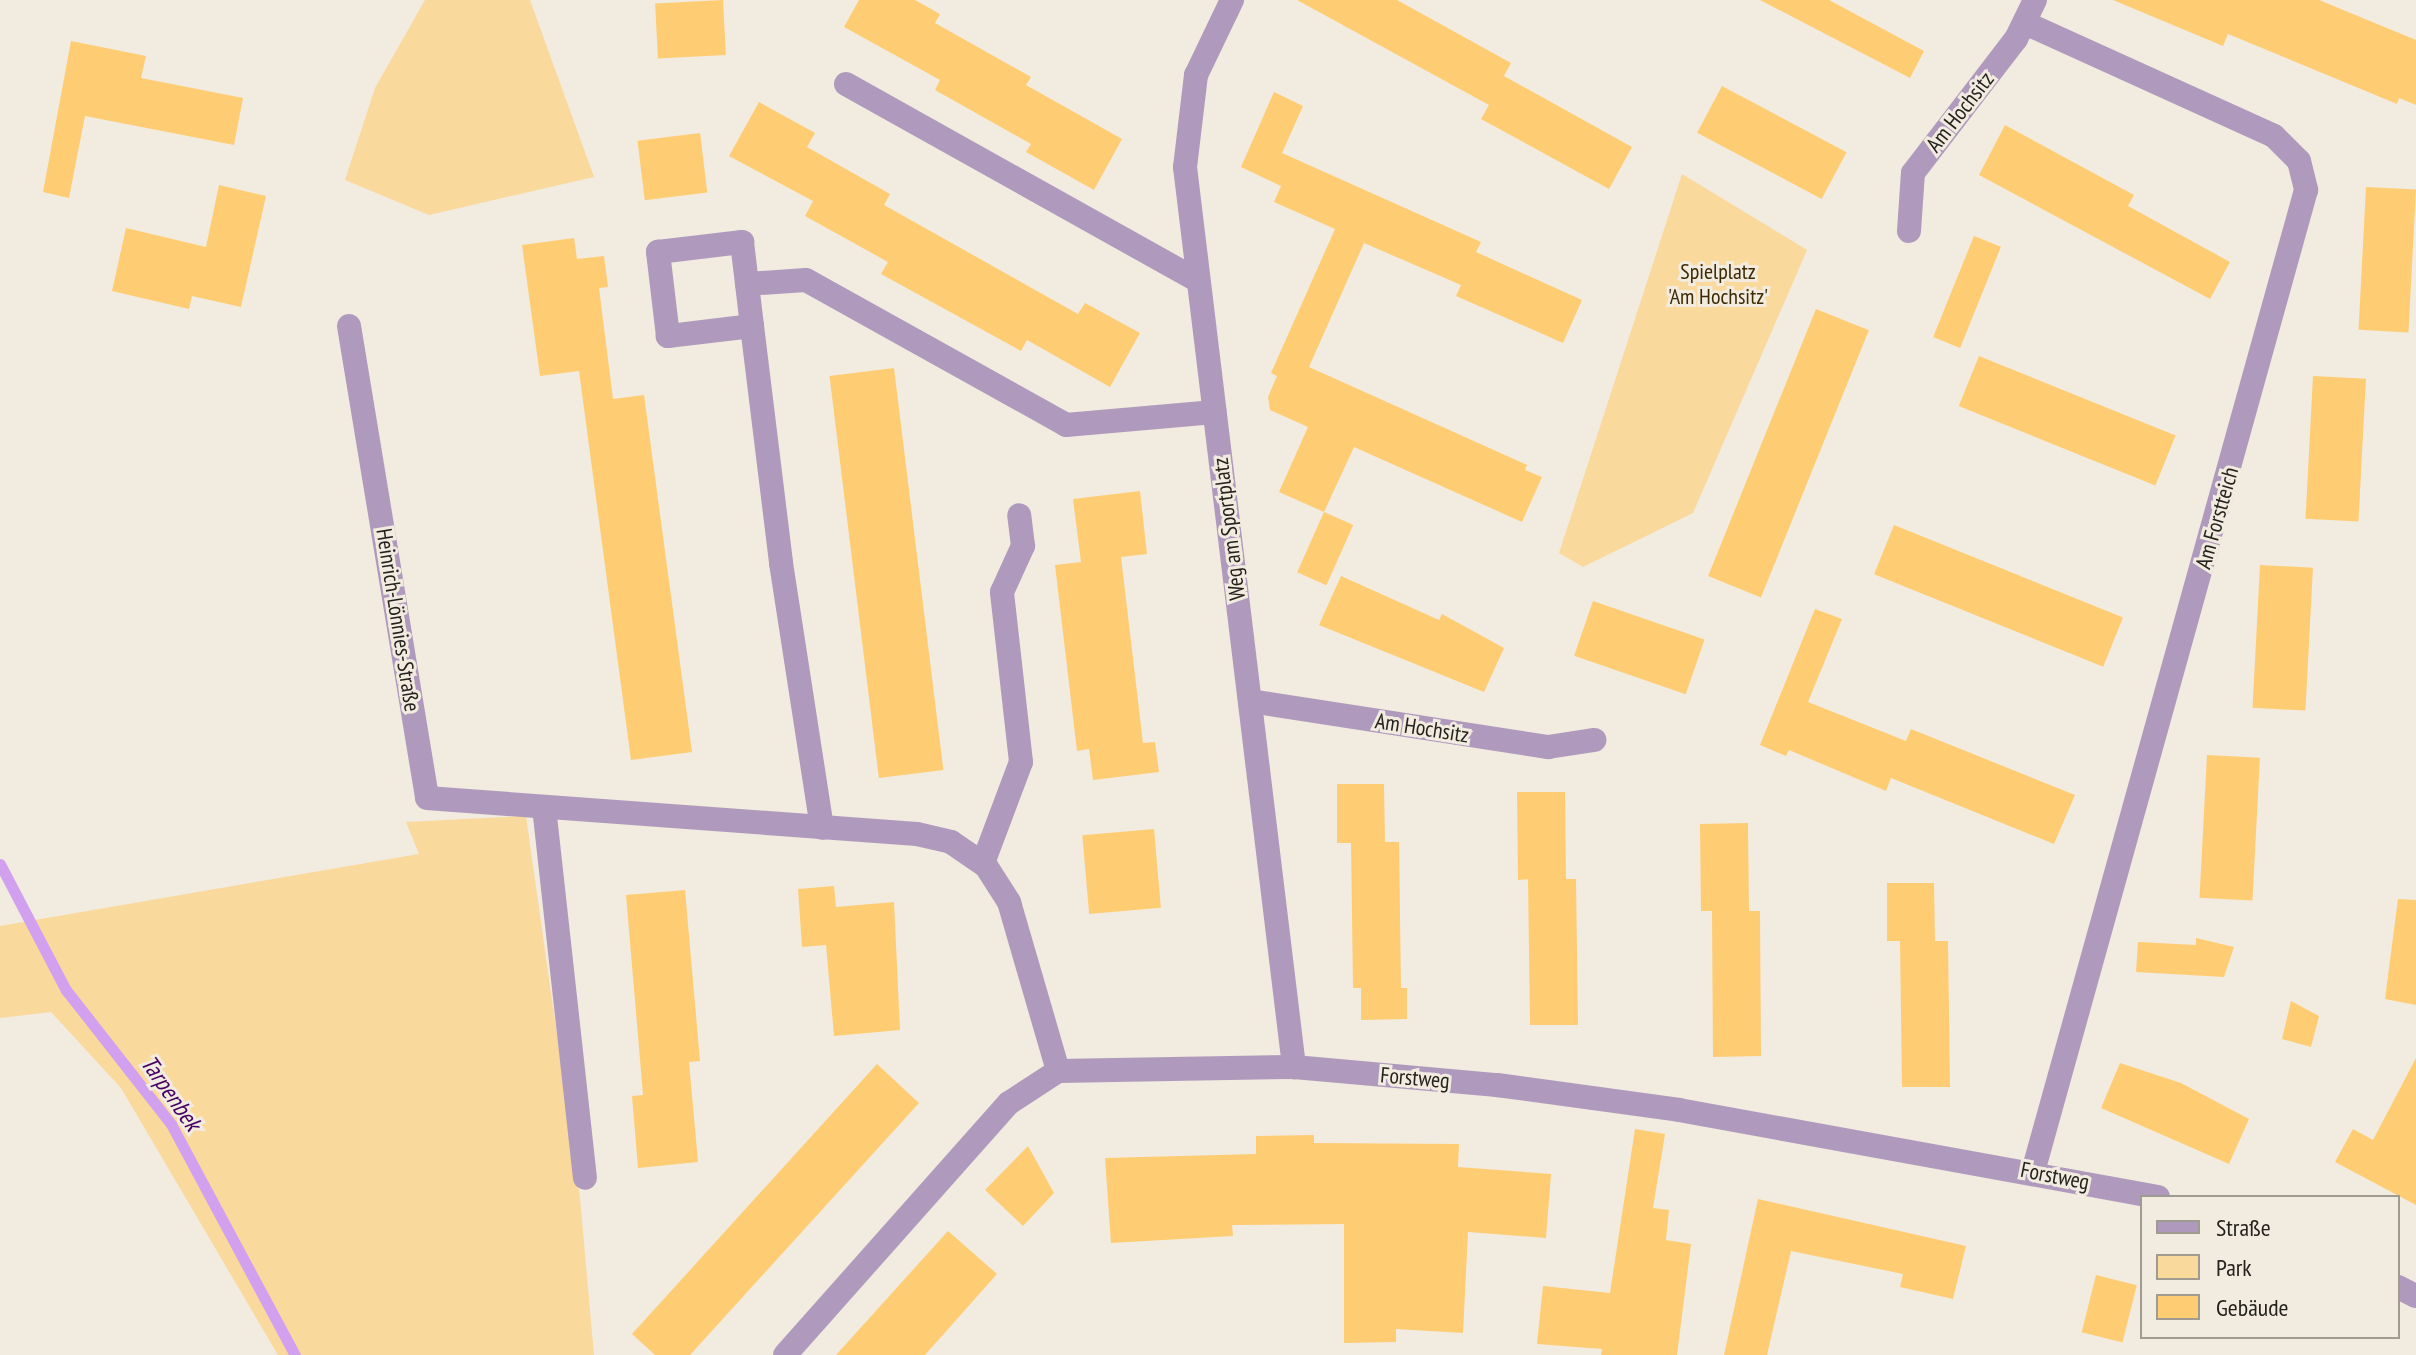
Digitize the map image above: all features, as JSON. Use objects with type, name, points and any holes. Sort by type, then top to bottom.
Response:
[{"type":"street","name":"Weg am Sportplatz","points":[[1232,0],[1200,60],[1186,121],[1198,281],[1294,1067]]},
{"type":"street","name":"Am Hochsitz","points":[[1909,231],[1913,173],[2025,23],[2035,0]]},
{"type":"street","name":"Am Forstteich","points":[[2025,23],[2274,136],[2299,161],[2306,190],[2033,1172]]},
{"type":"street","points":[[846,84],[1198,281]]},
{"type":"street","points":[[752,326],[668,336],[658,252],[742,242],[822,828]]},
{"type":"street","points":[[747,284],[806,280],[1066,425],[1214,412]]},
{"type":"street","name":"Heinrich-Lönnies-Straße","points":[[349,326],[427,798],[934,837],[983,863],[1009,902],[1058,1071]]},
{"type":"street","points":[[983,863],[1021,762],[1002,592],[1023,546],[1019,515]]},
{"type":"street","name":"Am Hochsitz","points":[[1250,701],[1548,747],[1594,740]]},
{"type":"street","points":[[544,807],[585,1178]]},
{"type":"street","name":"Forstweg","points":[[1058,1071],[1294,1067],[1679,1110],[2148,1195]]},
{"type":"street","points":[[785,1355],[1009,1103],[1058,1071]]},
{"type":"green space","points":[[425,0],[530,0],[594,177],[429,215],[345,180],[375,88]]},
{"type":"green space","name":"Spielplatz 'Am Hochsitz'","points":[[1682,174],[1807,250],[1693,513],[1583,567],[1559,553]]},
{"type":"green space","points":[[526,816],[580,1198],[594,1355],[278,1355],[121,1088],[51,1012],[0,1018],[0,926],[419,854],[406,822]]},
{"type":"building","points":[[723,0],[726,55],[658,58],[655,4]]},
{"type":"building","points":[[859,0],[915,0],[940,14],[935,23],[1031,77],[1026,85],[1122,139],[1094,190],[1026,152],[1031,144],[935,90],[940,80],[844,27]]},
{"type":"building","points":[[1297,0],[1397,0],[1511,63],[1504,76],[1632,147],[1609,189],[1481,119],[1489,105]]},
{"type":"building","points":[[1760,0],[1829,0],[1924,51],[1910,78]]},
{"type":"building","points":[[2113,0],[2319,0],[2416,40],[2416,105],[2399,98],[2397,104],[2228,34],[2223,46]]},
{"type":"building","points":[[71,41],[146,56],[141,78],[243,98],[234,145],[85,116],[69,198],[43,192]]},
{"type":"building","points":[[1722,86],[1846,152],[1822,199],[1697,133]]},
{"type":"building","points":[[1274,92],[1303,106],[1282,153],[1481,242],[1476,252],[1582,300],[1563,343],[1456,296],[1461,285],[1364,243],[1309,367],[1527,465],[1525,470],[1542,477],[1522,522],[1354,447],[1324,512],[1279,492],[1308,427],[1270,410],[1268,397],[1277,376],[1271,373],[1335,229],[1274,202],[1281,186],[1241,167]]},
{"type":"building","points":[[759,102],[815,133],[807,147],[890,194],[884,205],[1078,314],[1085,303],[1140,333],[1110,387],[1027,340],[1021,351],[881,274],[888,262],[805,216],[813,201],[729,156]]},
{"type":"building","points":[[2005,125],[2134,195],[2128,206],[2230,262],[2210,299],[1979,175]]},
{"type":"building","points":[[700,133],[707,193],[645,200],[637,141]]},
{"type":"building","points":[[219,185],[266,196],[241,307],[192,296],[189,309],[112,291],[126,228],[206,247]]},
{"type":"building","points":[[2366,187],[2416,190],[2408,332],[2359,330]]},
{"type":"building","points":[[1974,236],[2001,247],[1960,348],[1933,337]]},
{"type":"building","points":[[574,238],[577,259],[604,256],[608,287],[599,288],[613,399],[644,395],[692,752],[631,760],[579,371],[540,376],[522,245]]},
{"type":"building","points":[[1816,309],[1869,330],[1761,597],[1708,576]]},
{"type":"building","points":[[1979,356],[2176,435],[2155,485],[1959,406]]},
{"type":"building","points":[[894,368],[943,770],[879,778],[829,376]]},
{"type":"building","points":[[2313,376],[2366,379],[2358,522],[2306,519]]},
{"type":"building","points":[[1140,491],[1147,554],[1121,557],[1143,743],[1155,742],[1159,772],[1093,780],[1089,749],[1077,751],[1055,565],[1081,562],[1073,499]]},
{"type":"building","points":[[1324,512],[1353,525],[1326,585],[1297,572]]},
{"type":"building","points":[[1894,525],[2123,618],[2103,667],[1874,574]]},
{"type":"building","points":[[2260,565],[2313,568],[2305,711],[2253,708]]},
{"type":"building","points":[[1341,576],[1439,620],[1442,614],[1504,648],[1484,692],[1319,625]]},
{"type":"building","points":[[1593,601],[1705,639],[1686,694],[1574,656]]},
{"type":"building","points":[[1815,609],[1842,619],[1808,702],[1906,741],[1911,729],[2075,795],[2054,844],[1891,778],[1886,791],[1789,750],[1786,756],[1760,745]]},
{"type":"building","points":[[2207,755],[2260,758],[2252,901],[2200,898]]},
{"type":"building","points":[[1337,784],[1384,784],[1385,842],[1399,842],[1401,988],[1407,988],[1407,1019],[1361,1020],[1361,988],[1353,988],[1351,843],[1337,843]]},
{"type":"building","points":[[1517,792],[1565,792],[1566,879],[1576,879],[1578,1025],[1530,1025],[1528,879],[1518,880]]},
{"type":"building","points":[[1748,823],[1749,911],[1760,911],[1761,1056],[1713,1057],[1712,911],[1701,911],[1700,824]]},
{"type":"building","points":[[1154,829],[1161,908],[1089,914],[1082,835]]},
{"type":"building","points":[[1887,883],[1934,883],[1935,941],[1948,941],[1950,1087],[1902,1087],[1900,941],[1887,941]]},
{"type":"building","points":[[834,886],[836,907],[894,902],[900,1030],[834,1036],[826,945],[802,947],[798,889]]},
{"type":"building","points":[[685,890],[700,1061],[689,1062],[698,1162],[638,1168],[632,1096],[643,1095],[626,895]]},
{"type":"building","points":[[2398,899],[2416,900],[2416,1005],[2385,999]]},
{"type":"building","points":[[2196,938],[2234,947],[2224,977],[2136,972],[2138,942],[2196,945]]},
{"type":"building","points":[[2291,1001],[2319,1016],[2311,1047],[2282,1039]]},
{"type":"building","points":[[2416,1058],[2416,1205],[2335,1162],[2353,1129],[2373,1140]]},
{"type":"building","points":[[2120,1063],[2181,1083],[2249,1119],[2229,1164],[2101,1108]]},
{"type":"building","points":[[877,1064],[919,1103],[690,1355],[655,1355],[632,1334]]},
{"type":"building","points":[[1635,1129],[1665,1134],[1653,1208],[1669,1210],[1666,1240],[1691,1244],[1677,1355],[1601,1355],[1602,1349],[1537,1344],[1543,1286],[1610,1293]]},
{"type":"building","points":[[1314,1135],[1314,1143],[1459,1144],[1458,1167],[1551,1174],[1546,1238],[1468,1232],[1463,1333],[1396,1329],[1396,1342],[1344,1343],[1344,1224],[1232,1225],[1233,1236],[1111,1243],[1105,1158],[1256,1154],[1256,1136]]},
{"type":"building","points":[[1028,1146],[1054,1193],[1023,1226],[985,1190]]},
{"type":"building","points":[[1758,1199],[1966,1246],[1953,1299],[1900,1287],[1903,1274],[1791,1251],[1767,1355],[1724,1355]]},
{"type":"building","points":[[948,1231],[997,1274],[925,1355],[836,1355]]},
{"type":"building","points":[[2096,1275],[2137,1285],[2122,1342],[2082,1332]]},
{"type":"waterway","name":"Tarpenbek","points":[[0,864],[66,990],[171,1124],[295,1355]]}]
